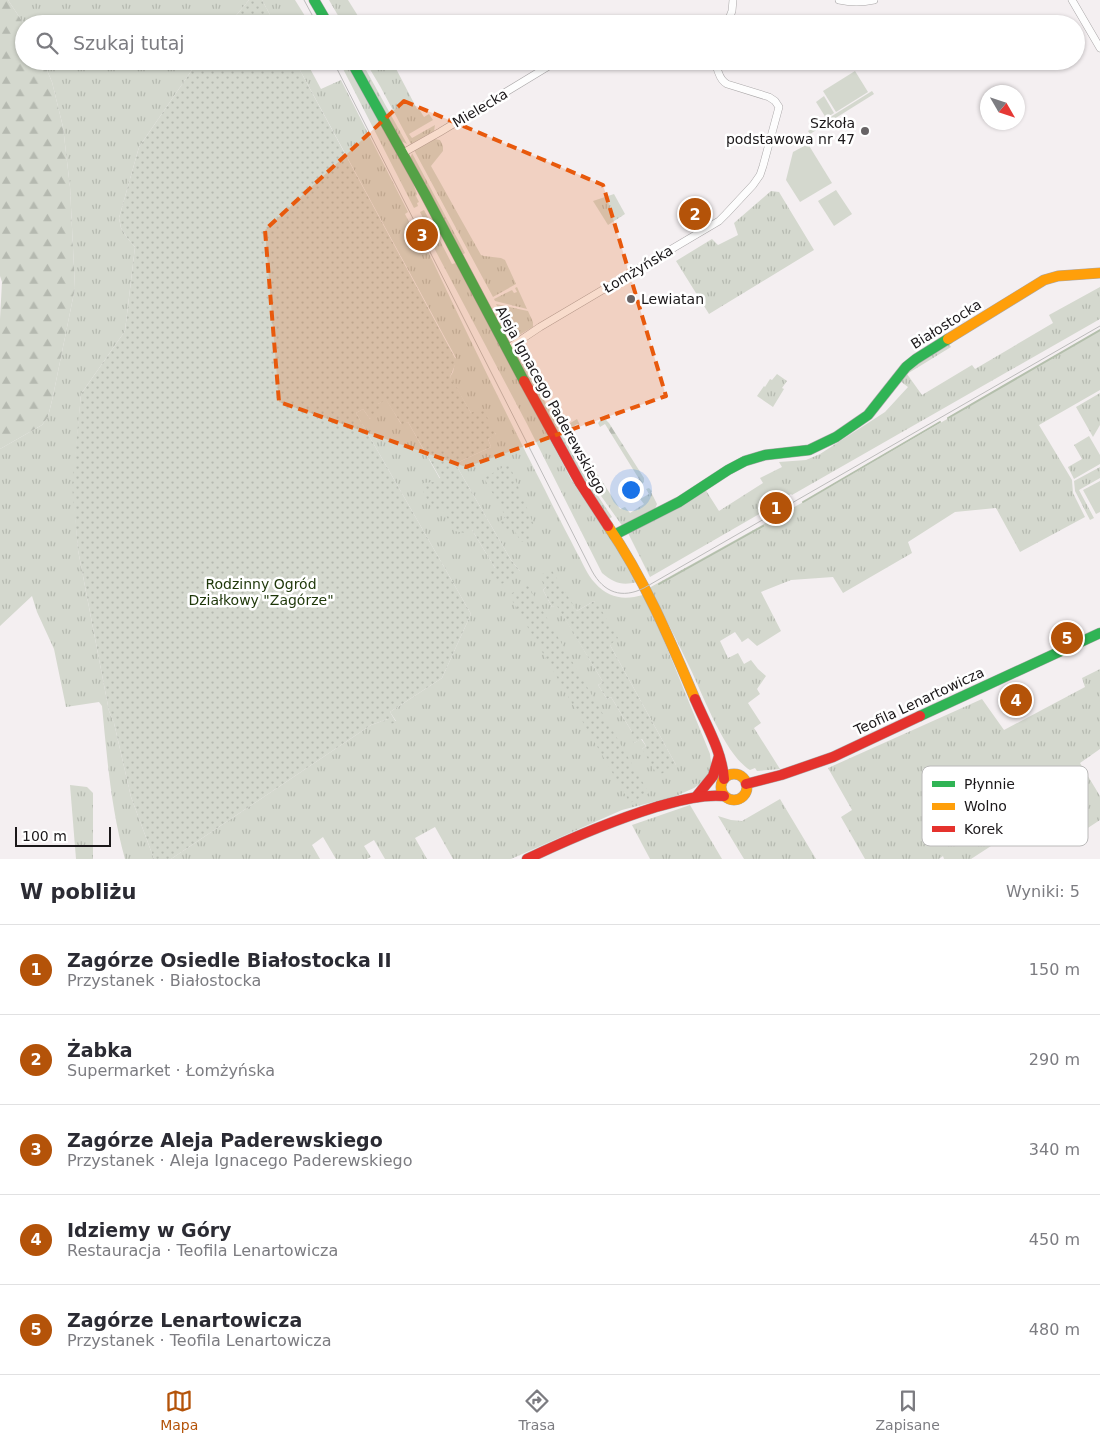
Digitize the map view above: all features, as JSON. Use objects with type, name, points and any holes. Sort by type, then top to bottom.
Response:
[{"type":"street","points":[[314,0],[323,15]]},
{"type":"street","points":[[730,15],[733,0]]},
{"type":"street","points":[[839,0],[861,3],[874,0]]},
{"type":"street","points":[[1072,0],[1081,15]]},
{"type":"street","points":[[1085,22],[1100,48]]},
{"type":"street","name":"Aleja Ignacego Paderewskiego","points":[[357,70],[373,96],[575,476],[636,571],[668,637],[719,756],[726,778]]},
{"type":"street","name":"Mielecka","points":[[403,153],[542,70]]},
{"type":"street","name":"Łomżyńska","points":[[507,349],[540,327],[719,220],[756,181],[763,166],[779,106],[769,97],[721,81],[718,70]]},
{"type":"street","name":"Białostocka","points":[[614,535],[679,502],[745,461],[761,456],[802,452],[821,446],[868,415],[906,368],[916,359],[1044,280],[1058,276],[1100,273]]},
{"type":"street","name":"Teofila Lenartowicza","points":[[746,784],[795,770],[833,756],[1100,633]]},
{"type":"street","points":[[696,797],[712,776],[719,756]]},
{"type":"street","points":[[528,859],[579,834],[628,814],[696,797],[718,795],[734,800],[741,798],[746,792],[746,784],[742,777],[726,778],[715,788],[696,797]]},
{"type":"street","points":[[724,796],[721,789],[726,778]]},
{"type":"highlighted area","points":[[404,101],[603,185],[666,396],[466,467],[279,402],[265,230]]},
{"type":"green space","points":[[0,0],[8,0],[18,15],[15,15],[15,70],[47,70],[52,82],[63,127],[70,187],[75,288],[48,417],[42,425],[0,449],[0,319],[2,282],[0,276]]},
{"type":"green space","points":[[8,0],[249,0],[236,15],[18,15]]},
{"type":"green space","points":[[249,0],[262,0],[270,15],[236,15]]},
{"type":"green space","points":[[262,0],[295,0],[304,15],[270,15]]},
{"type":"green space","points":[[329,0],[348,0],[357,15],[338,15]]},
{"type":"green space","points":[[47,70],[192,70],[139,147],[119,218],[121,228],[135,247],[125,331],[81,394],[73,486],[78,550],[109,711],[114,723],[131,797],[154,859],[125,859],[113,802],[102,706],[99,702],[66,707],[54,649],[37,612],[32,596],[0,626],[0,449],[42,425],[48,417],[75,288],[70,187],[63,127],[52,82]]},
{"type":"green space","name":"Rodzinny Ogród Działkowy \"Zagórze\"","points":[[192,70],[300,70],[455,358],[459,359],[461,365],[455,365],[450,377],[471,413],[482,407],[496,435],[488,439],[491,447],[456,465],[511,560],[520,571],[499,586],[490,572],[495,568],[472,530],[465,533],[454,531],[442,508],[433,511],[421,487],[423,483],[434,482],[440,478],[408,422],[402,425],[386,400],[378,404],[381,412],[370,419],[363,409],[356,413],[471,614],[442,678],[390,712],[396,722],[391,724],[388,719],[371,725],[171,859],[154,859],[131,797],[114,723],[109,711],[78,550],[72,486],[81,394],[125,331],[135,247],[121,228],[119,218],[139,147]]},
{"type":"green space","points":[[300,70],[311,70],[321,89],[341,80],[408,212],[405,214],[423,250],[427,249],[470,340],[590,576],[600,588],[612,595],[624,598],[643,595],[663,638],[710,754],[712,769],[707,779],[694,788],[676,796],[622,810],[511,859],[453,859],[435,827],[415,838],[427,859],[385,859],[374,840],[364,846],[371,857],[367,859],[336,859],[323,837],[312,845],[320,859],[171,859],[371,725],[388,719],[396,721],[390,712],[442,678],[471,614],[356,413],[363,409],[370,419],[378,404],[386,399],[401,424],[408,422],[440,479],[434,483],[423,483],[441,507],[472,530],[495,568],[520,571],[511,560],[456,465],[491,447],[488,439],[496,434],[471,413],[450,377],[456,358]],"holes":[[[546,587],[577,611],[594,601],[610,645],[676,765],[642,749],[646,746],[641,739],[634,743],[632,732],[611,697],[607,699],[598,685],[603,682],[557,605],[552,607],[543,590]]]},
{"type":"green space","points":[[344,70],[353,70],[408,170],[419,202],[417,203],[418,206],[414,208]]},
{"type":"green space","points":[[360,70],[366,70],[407,144],[401,141]]},
{"type":"green space","points":[[370,70],[397,70],[417,109],[419,109],[424,117],[429,114],[433,120],[409,134],[412,138],[435,125],[434,131],[411,144]]},
{"type":"green space","points":[[855,71],[868,92],[836,112],[823,91]]},
{"type":"green space","points":[[872,91],[874,94],[810,134],[808,131]]},
{"type":"green space","points":[[824,96],[834,113],[826,118],[816,102]]},
{"type":"green space","points":[[434,139],[440,140],[443,151],[431,166],[481,255],[505,260],[516,284],[493,297],[414,150]]},
{"type":"green space","points":[[808,144],[832,183],[800,202],[786,180],[793,152]]},
{"type":"green space","points":[[412,153],[465,253],[462,255],[410,159]]},
{"type":"green space","points":[[836,190],[852,214],[834,226],[818,201]]},
{"type":"green space","points":[[771,191],[779,192],[814,250],[709,314],[676,261],[712,239],[718,245],[738,235],[734,223]]},
{"type":"green space","points":[[614,194],[625,214],[608,225],[593,201]]},
{"type":"green space","points":[[424,210],[452,264],[456,263],[572,481],[624,559],[637,582],[618,583],[602,573],[527,424],[433,246],[436,244],[420,212]]},
{"type":"green space","points":[[517,287],[527,309],[495,301],[494,299],[512,290],[514,293],[517,292],[515,288]]},
{"type":"green space","points":[[1100,287],[1100,319],[791,494],[650,577],[628,533],[705,489],[719,511],[763,483],[760,478],[782,467],[779,462],[806,460],[820,454],[885,412],[908,387],[900,381],[907,370],[949,344],[951,347],[907,374],[922,395],[972,365],[975,369],[1053,323],[1049,315]]},
{"type":"green space","points":[[496,304],[528,311],[533,327],[514,338]]},
{"type":"green space","points":[[1100,330],[1100,390],[1039,425],[1072,480],[1073,493],[1085,517],[1020,552],[996,508],[955,512],[908,542],[912,553],[843,593],[833,577],[791,580],[761,592],[781,631],[757,646],[748,638],[742,642],[735,632],[720,641],[728,658],[738,653],[744,664],[751,660],[766,676],[757,689],[760,694],[748,703],[761,723],[754,728],[780,769],[757,771],[755,768],[750,770],[732,752],[723,738],[649,588],[832,486]]},
{"type":"green space","points":[[521,357],[584,475],[612,517],[607,520],[582,482],[516,359]]},
{"type":"green space","points":[[777,374],[787,381],[773,407],[757,396],[770,379],[772,380]]},
{"type":"green space","points":[[1100,393],[1100,425],[1093,437],[1076,407]]},
{"type":"green space","points":[[577,419],[580,425],[577,424],[569,430],[620,509],[625,507],[630,513],[644,504],[640,499],[649,494],[646,489],[649,488],[657,504],[655,509],[623,527],[587,476],[562,428]]},
{"type":"green space","points":[[602,419],[609,423],[644,478],[644,482],[641,485],[635,483],[639,479],[605,424],[600,427],[598,423]]},
{"type":"green space","points":[[1089,436],[1100,455],[1100,464],[1074,479],[1068,467],[1082,459],[1074,445]]},
{"type":"green space","points":[[509,464],[535,528],[531,530],[531,539],[521,542],[513,528],[507,532],[500,521],[506,517],[484,478]]},
{"type":"green space","points":[[1100,467],[1100,478],[1079,490],[1094,518],[1090,520],[1075,491],[1074,481]]},
{"type":"green space","points":[[1100,481],[1100,512],[1096,514],[1083,490]]},
{"type":"green space","points":[[1026,487],[1034,500],[1024,506],[1016,493]]},
{"type":"green space","points":[[551,569],[577,611],[594,601],[618,638],[610,645],[676,765],[658,776],[642,749],[646,746],[642,739],[634,743],[629,735],[632,732],[611,697],[607,699],[598,685],[603,682],[557,606],[552,607],[543,590],[546,587],[539,576]]},
{"type":"green space","points":[[527,584],[649,793],[630,803],[509,595]]},
{"type":"green space","points":[[1100,669],[1100,749],[1080,763],[1082,766],[922,766],[922,846],[991,846],[971,859],[944,859],[943,856],[939,859],[865,859],[841,817],[852,810],[828,768],[982,699],[1004,730],[1085,687],[1082,678]]},
{"type":"green space","points":[[1088,776],[1100,796],[1100,820],[1088,828]]},
{"type":"green space","points":[[70,785],[87,787],[93,793],[93,859],[76,859]]},
{"type":"green space","points":[[780,799],[816,859],[744,859],[718,816],[742,821]]},
{"type":"green space","points":[[690,805],[722,859],[650,859],[632,825]]},
{"type":"waterway","points":[[948,418],[1100,330]]},
{"type":"waterway","points":[[803,502],[940,422]]},
{"type":"waterway","points":[[659,584],[763,526]]},
{"type":"tram line","points":[[304,0],[312,15]]},
{"type":"tram line","points":[[338,70],[592,571],[602,584],[614,592],[628,593],[644,588],[1100,326]]},
{"type":"traffic: fast","points":[[314,0],[323,15]]},
{"type":"traffic: fast","points":[[356,70],[425,194],[524,381]]},
{"type":"traffic: fast","points":[[614,535],[679,502],[745,461],[765,455],[809,450],[836,437],[868,415],[906,367],[948,339]]},
{"type":"traffic: fast","points":[[920,716],[1100,633]]},
{"type":"traffic: slow","points":[[948,339],[1044,280],[1058,276],[1100,273]]},
{"type":"traffic: slow","points":[[608,526],[645,589],[695,699]]},
{"type":"traffic: slow","points":[[734,774],[743,778],[747,787],[743,796],[734,800],[725,796],[721,787],[725,778],[734,774]]},
{"type":"traffic: jam","points":[[524,381],[580,483],[608,526]]},
{"type":"traffic: jam","points":[[695,699],[717,748],[724,779]]},
{"type":"traffic: jam","points":[[746,784],[781,775],[833,757],[920,716]]},
{"type":"traffic: jam","points":[[696,797],[713,776],[719,756]]},
{"type":"traffic: jam","points":[[527,859],[590,831],[656,807],[698,797],[724,796]]},
{"type":"place","name":"Szkoła podstawowa nr 47","points":[[865,131]]},
{"type":"place","name":"Żabka","points":[[695,214]]},
{"type":"place","name":"Zagórze Aleja Paderewskiego","points":[[422,235]]},
{"type":"place","name":"Lewiatan","points":[[631,299]]},
{"type":"place","name":"Zagórze Osiedle Białostocka II","points":[[776,508]]},
{"type":"place","name":"Zagórze Lenartowicza","points":[[1067,638]]},
{"type":"place","name":"Idziemy w Góry","points":[[1016,700]]}]
